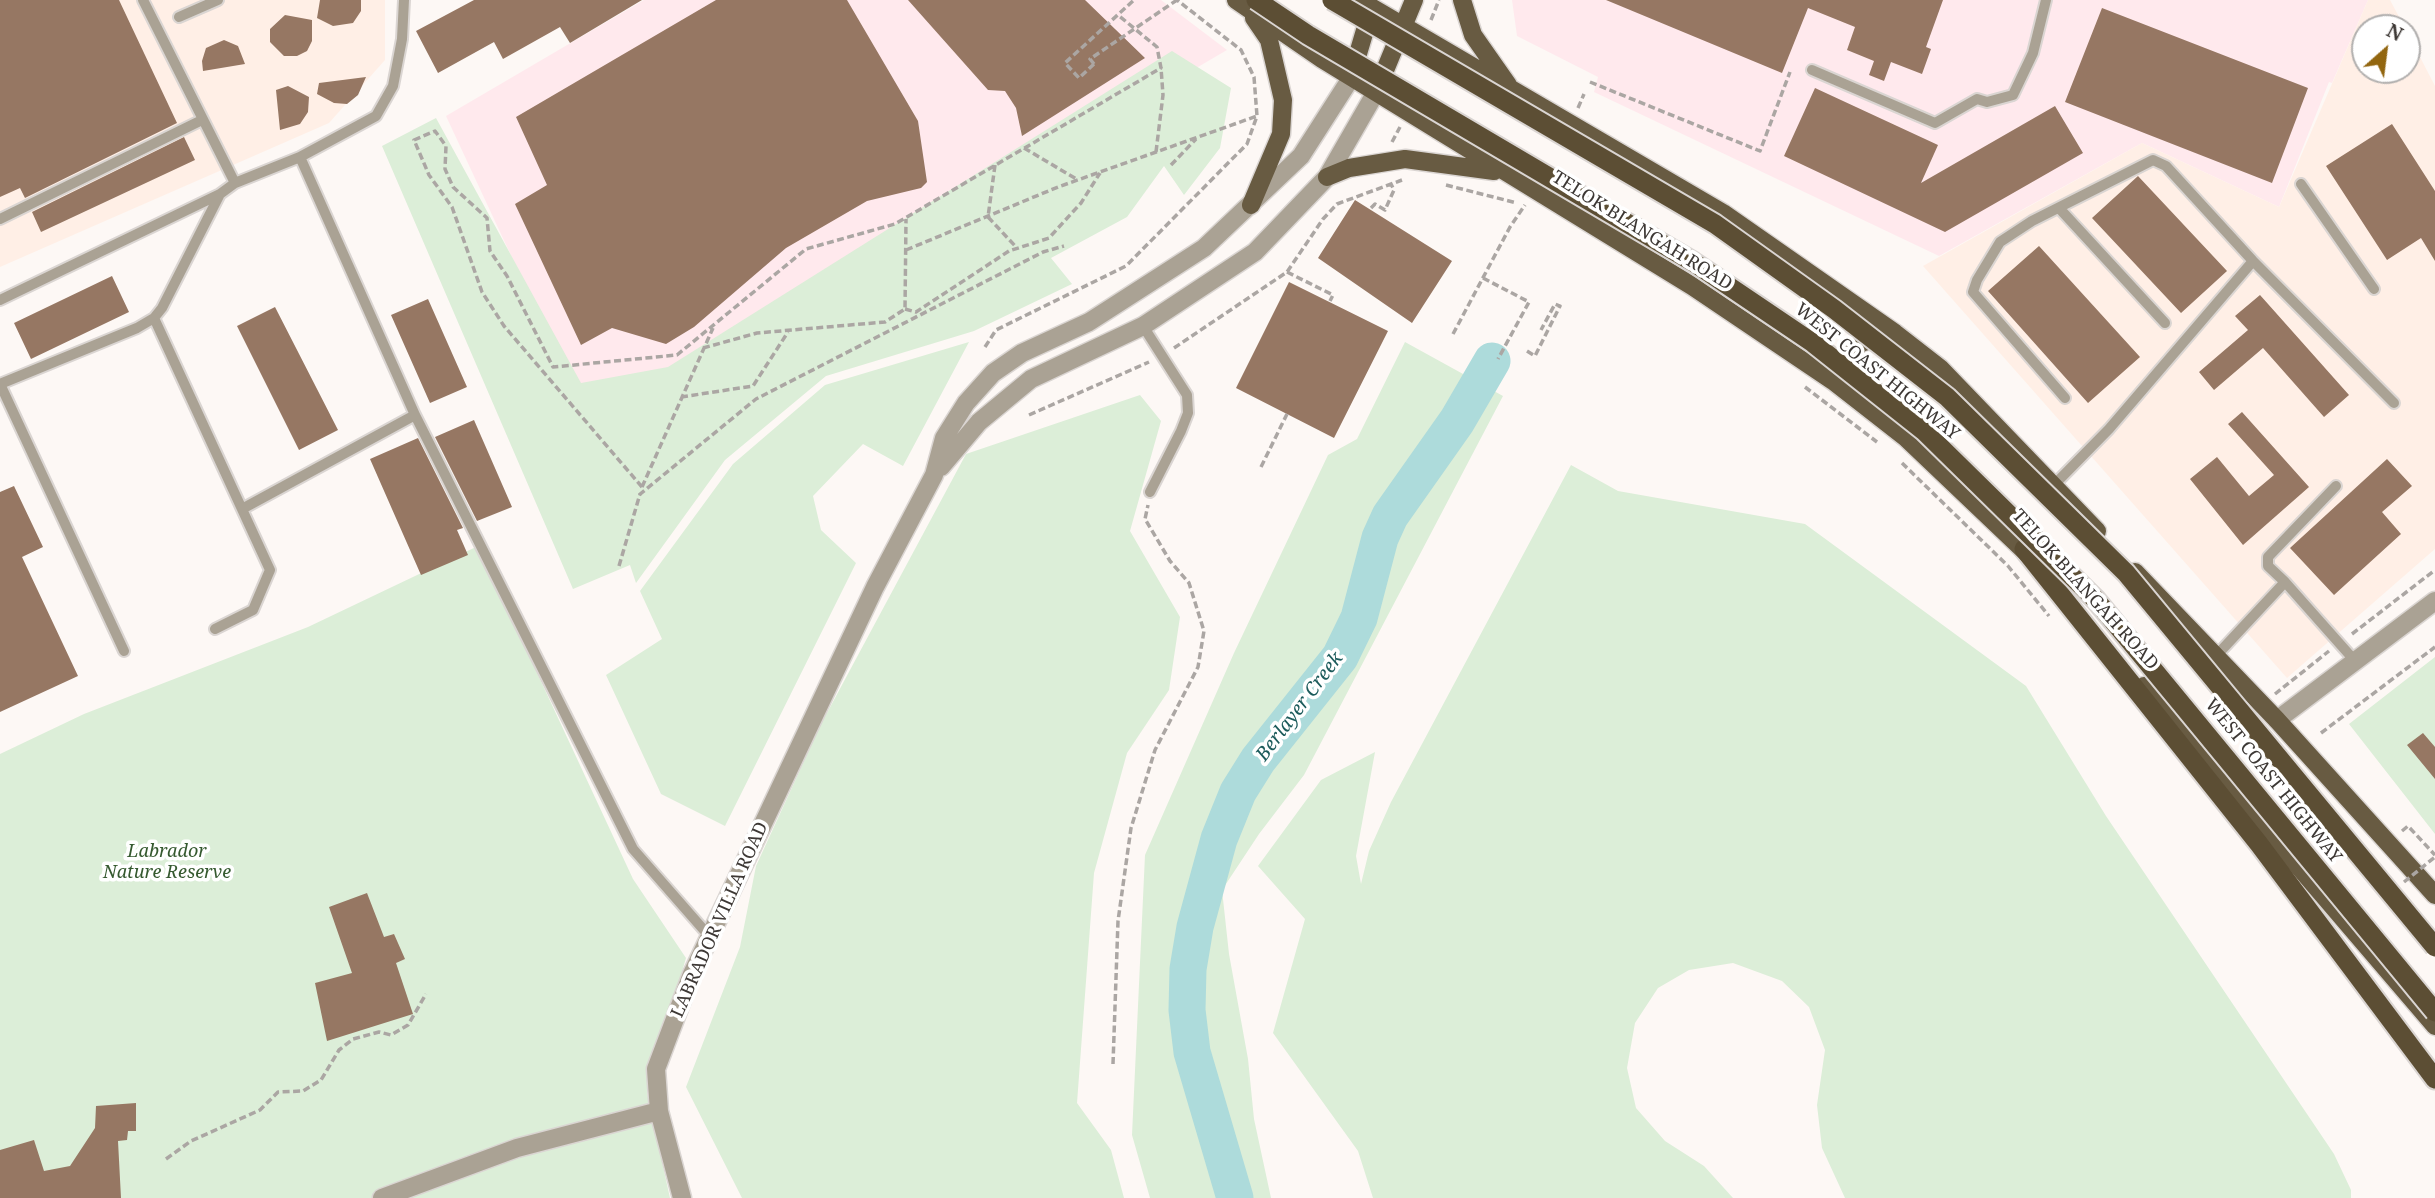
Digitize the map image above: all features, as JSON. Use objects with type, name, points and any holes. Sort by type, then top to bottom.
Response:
[{"type":"highway","name":"WEST COAST HIGHWAY","points":[[1332,0],[1715,224],[1834,309],[1947,397],[2126,573],[2435,947]]},
{"type":"highway","name":"WEST COAST HIGHWAY","points":[[1247,3],[1308,35],[1693,261],[1813,343],[1924,432],[2096,600],[2435,1012]]},
{"type":"highway","points":[[2024,549],[2259,844],[2435,1079]]},
{"type":"main road","points":[[1376,92],[1414,0]]},
{"type":"main road","points":[[1462,0],[1473,35],[1511,89]]},
{"type":"main road","points":[[1247,3],[1269,40],[1283,100],[1281,134],[1251,205]]},
{"type":"main road","name":"TELOK BLANGAH ROAD","points":[[1247,3],[1351,78],[1692,286],[1833,381],[1906,438],[2024,549],[2241,797],[2435,1026]]},
{"type":"main road","points":[[1351,78],[1368,3],[1403,27],[1723,213],[1895,333],[1940,368],[2277,720],[2435,895]]},
{"type":"main road","points":[[1327,177],[1349,169],[1405,159],[1458,163],[1508,173]]},
{"type":"main road","points":[[1833,381],[1860,343],[1895,333]]},
{"type":"street","name":"LABRADOR VILLA ROAD","points":[[934,475],[944,438],[966,403],[993,373],[1022,353],[1115,306],[1204,248],[1301,156],[1351,78]]},
{"type":"street","name":"LABRADOR VILLA ROAD","points":[[681,1198],[659,1111],[656,1069],[709,937],[875,587],[934,475],[965,438],[1007,396],[1031,379],[1139,328],[1255,253],[1327,177],[1376,92]]},
{"type":"street","points":[[1115,306],[1105,327],[1112,333],[1139,328]]},
{"type":"street","points":[[2277,720],[2435,601]]},
{"type":"street","points":[[382,1198],[517,1148],[659,1111]]},
{"type":"lane","points":[[143,0],[235,183]]},
{"type":"lane","points":[[179,17],[218,0]]},
{"type":"lane","points":[[0,300],[220,194],[235,183],[300,157],[376,116],[393,86],[402,39],[404,0]]},
{"type":"lane","points":[[1812,70],[1935,123],[1977,99],[1987,102],[2013,95],[2034,52],[2046,0]]},
{"type":"lane","points":[[0,219],[202,120]]},
{"type":"lane","points":[[300,157],[415,415],[633,849],[709,937]]},
{"type":"lane","points":[[2065,398],[1973,292],[2000,242],[2032,220],[2153,160],[2166,166],[2253,261],[2394,403]]},
{"type":"lane","points":[[2301,184],[2374,289]]},
{"type":"lane","points":[[124,651],[0,385],[137,328],[154,318],[162,308],[220,194]]},
{"type":"lane","points":[[2059,208],[2165,323]]},
{"type":"lane","points":[[2053,486],[2109,429],[2253,261]]},
{"type":"lane","points":[[154,318],[270,570],[253,610],[215,629]]},
{"type":"lane","points":[[1139,328],[1162,356],[1187,395],[1188,413],[1150,492]]},
{"type":"lane","points":[[242,509],[415,415]]},
{"type":"lane","points":[[2336,486],[2268,557],[2267,566],[2285,582],[2356,661]]},
{"type":"lane","points":[[2216,656],[2285,582]]},
{"type":"path","points":[[985,347],[996,330],[1126,266],[1247,144],[1257,116],[1254,77],[1241,50],[1177,0],[1090,59],[1094,64],[1079,78],[1065,63],[1135,0]]},
{"type":"path","points":[[1434,7],[1439,0]]},
{"type":"path","points":[[1118,15],[1157,47],[1163,95],[1156,152]]},
{"type":"path","points":[[642,488],[504,326],[482,292],[452,207],[429,175],[414,140],[435,131],[446,146],[445,169],[453,187],[487,218],[490,251],[507,276],[553,367],[677,355],[806,250],[895,224],[1161,68]]},
{"type":"path","points":[[1590,82],[1760,151],[1790,72]]},
{"type":"path","points":[[906,250],[1101,171],[1257,116]]},
{"type":"path","points":[[1171,165],[1197,137]]},
{"type":"path","points":[[1024,148],[1078,180]]},
{"type":"path","points":[[988,217],[995,165]]},
{"type":"path","points":[[703,348],[757,333],[885,322],[905,309],[916,312],[1017,248],[1049,238],[1081,203],[1101,171]]},
{"type":"path","points":[[1029,415],[1162,356],[1287,272],[1322,219],[1337,204],[1410,176]]},
{"type":"path","points":[[1435,183],[1525,205],[1536,211]]},
{"type":"path","points":[[1371,208],[1375,204],[1385,210],[1394,190],[1392,184]]},
{"type":"path","points":[[1452,334],[1482,278],[1536,189]]},
{"type":"path","points":[[988,217],[1017,248]]},
{"type":"path","points":[[905,309],[906,218]]},
{"type":"path","points":[[639,495],[756,399],[1043,252],[1064,246]]},
{"type":"path","points":[[1287,272],[1333,295],[1330,301]]},
{"type":"path","points":[[1482,278],[1529,302],[1498,359]]},
{"type":"path","points":[[1527,351],[1535,356],[1560,306],[1555,304],[1541,330]]},
{"type":"path","points":[[619,566],[639,495],[714,327]]},
{"type":"path","points":[[681,397],[753,386],[789,330]]},
{"type":"path","points":[[1804,386],[1881,445]]},
{"type":"path","points":[[1261,467],[1287,414]]},
{"type":"path","points":[[1901,462],[2008,566],[2052,619]]},
{"type":"path","points":[[1113,1064],[1118,921],[1131,828],[1155,750],[1198,667],[1204,631],[1189,583],[1170,561],[1144,519],[1150,492]]},
{"type":"path","points":[[2320,733],[2435,647]]},
{"type":"path","points":[[2408,826],[2435,855]]},
{"type":"path","points":[[166,1159],[191,1141],[260,1110],[278,1092],[303,1091],[321,1080],[339,1050],[353,1039],[379,1032],[391,1035],[408,1025],[426,994]]},
{"type":"shaded area","points":[[0,0],[385,0],[385,60],[329,123],[0,267]]},
{"type":"shaded area","points":[[644,0],[1161,0],[1227,50],[589,423],[446,116]]},
{"type":"shaded area","points":[[1512,0],[2368,0],[2362,14],[2351,14],[2351,39],[2332,83],[2329,82],[2279,207],[2142,143],[1939,256],[1594,92],[1598,77],[1517,36]]},
{"type":"shaded area","points":[[2368,0],[2390,0],[2398,14],[2362,14]]},
{"type":"shaded area","points":[[2351,40],[2351,84],[2421,84],[2421,59],[2435,86],[2435,549],[2287,678],[1923,266],[2142,143],[2279,207]]},
{"type":"green space","points":[[1172,51],[1231,88],[1220,148],[1184,195],[1164,166],[1127,217],[1051,258],[1072,284],[974,331],[826,376],[725,460],[636,583],[630,565],[573,589],[382,146],[436,118],[581,383],[668,367]]},
{"type":"green space","points":[[969,342],[903,466],[863,444],[813,496],[821,530],[856,563],[725,826],[661,794],[606,675],[662,639],[640,591],[733,464],[825,385]]},
{"type":"green space","points":[[1405,342],[1503,396],[1304,775],[1259,834],[1222,890],[1229,954],[1248,1059],[1254,1119],[1271,1198],[1150,1198],[1132,1135],[1145,855],[1234,653],[1328,455],[1357,439]]},
{"type":"green space","points":[[1140,395],[1161,421],[1130,531],[1180,617],[1169,690],[1127,753],[1094,873],[1077,1103],[1111,1150],[1124,1198],[742,1198],[686,1087],[740,947],[756,866],[821,724],[966,454]]},
{"type":"green space","points":[[1571,465],[1618,491],[1805,524],[2026,686],[2106,816],[2334,1154],[2351,1190],[2351,1198],[1845,1198],[1822,1148],[1817,1105],[1825,1050],[1809,1007],[1782,981],[1733,963],[1689,970],[1658,988],[1635,1023],[1627,1068],[1636,1108],[1665,1141],[1704,1166],[1733,1198],[1373,1198],[1358,1151],[1273,1033],[1305,919],[1258,866],[1321,780],[1375,752],[1356,856],[1361,884],[1369,851],[1391,802]]},
{"type":"green space","name":"Labrador Nature Reserve","points":[[478,546],[633,879],[686,958],[647,1093],[670,1198],[0,1198],[0,754],[84,714],[308,627]]},
{"type":"green space","points":[[2435,657],[2435,834],[2349,724]]},
{"type":"building","points":[[0,0],[119,0],[177,123],[25,198],[20,188],[0,197]]},
{"type":"building","points":[[320,0],[361,0],[361,11],[353,23],[333,26],[317,18]]},
{"type":"building","points":[[474,0],[642,0],[570,43],[560,27],[503,59],[494,42],[438,73],[416,31]]},
{"type":"building","points":[[716,0],[847,0],[918,121],[927,182],[921,188],[867,201],[786,248],[694,327],[666,344],[612,328],[581,345],[515,204],[547,185],[516,117]]},
{"type":"building","points":[[908,0],[1085,0],[1145,58],[1022,136],[1016,108],[1005,91],[988,90]]},
{"type":"building","points":[[1606,0],[1943,0],[1926,47],[1931,49],[1922,74],[1891,62],[1884,81],[1869,75],[1874,61],[1847,50],[1855,27],[1808,8],[1782,73]]},
{"type":"building","points":[[2102,8],[2308,88],[2272,183],[2065,102]]},
{"type":"building","points":[[285,15],[312,20],[312,41],[307,51],[297,56],[284,56],[270,42],[270,29]]},
{"type":"building","points":[[224,40],[238,46],[245,64],[203,71],[202,61],[206,48]]},
{"type":"building","points":[[366,77],[358,95],[347,104],[334,103],[317,94],[319,83]]},
{"type":"building","points":[[288,86],[309,97],[308,112],[300,124],[280,130],[276,90]]},
{"type":"building","points":[[1815,88],[1938,145],[1921,183],[2055,106],[2083,153],[1945,232],[1784,156]]},
{"type":"building","points":[[2392,124],[2435,191],[2435,261],[2421,238],[2387,260],[2326,166]]},
{"type":"building","points":[[184,137],[195,160],[41,232],[32,212]]},
{"type":"building","points":[[2138,176],[2227,271],[2181,313],[2092,218]]},
{"type":"building","points":[[1355,200],[1452,261],[1412,323],[1318,258]]},
{"type":"building","points":[[2039,246],[2140,357],[2088,403],[1988,291]]},
{"type":"building","points":[[112,276],[129,312],[31,359],[14,323]]},
{"type":"building","points":[[1289,282],[1388,331],[1334,438],[1236,388]]},
{"type":"building","points":[[2260,295],[2349,395],[2324,417],[2263,348],[2214,390],[2199,372],[2248,330],[2235,316]]},
{"type":"building","points":[[428,299],[467,387],[430,403],[391,315]]},
{"type":"building","points":[[275,307],[338,430],[299,450],[237,326]]},
{"type":"building","points":[[2242,412],[2309,487],[2243,545],[2190,479],[2217,457],[2249,496],[2274,475],[2228,424]]},
{"type":"building","points":[[474,420],[512,507],[477,521],[435,437]]},
{"type":"building","points":[[418,438],[463,528],[457,530],[468,555],[421,575],[370,459]]},
{"type":"building","points":[[2387,459],[2412,486],[2382,512],[2401,534],[2334,595],[2290,548]]},
{"type":"building","points":[[14,486],[43,547],[22,557],[78,676],[0,712],[0,492]]},
{"type":"building","points":[[2423,733],[2435,747],[2435,779],[2407,745]]},
{"type":"building","points":[[367,893],[384,937],[394,934],[405,959],[396,963],[413,1014],[327,1041],[315,983],[352,973],[329,907]]},
{"type":"building","points":[[136,1103],[136,1131],[128,1131],[127,1140],[118,1141],[121,1198],[0,1198],[0,1150],[34,1140],[44,1171],[70,1166],[95,1128],[96,1106]]},
{"type":"waterway","name":"Berlayer Creek","points":[[1235,1198],[1192,1052],[1187,1010],[1188,969],[1195,927],[1219,839],[1238,792],[1258,760],[1340,657],[1359,618],[1380,538],[1390,516],[1457,421],[1492,361]]}]
